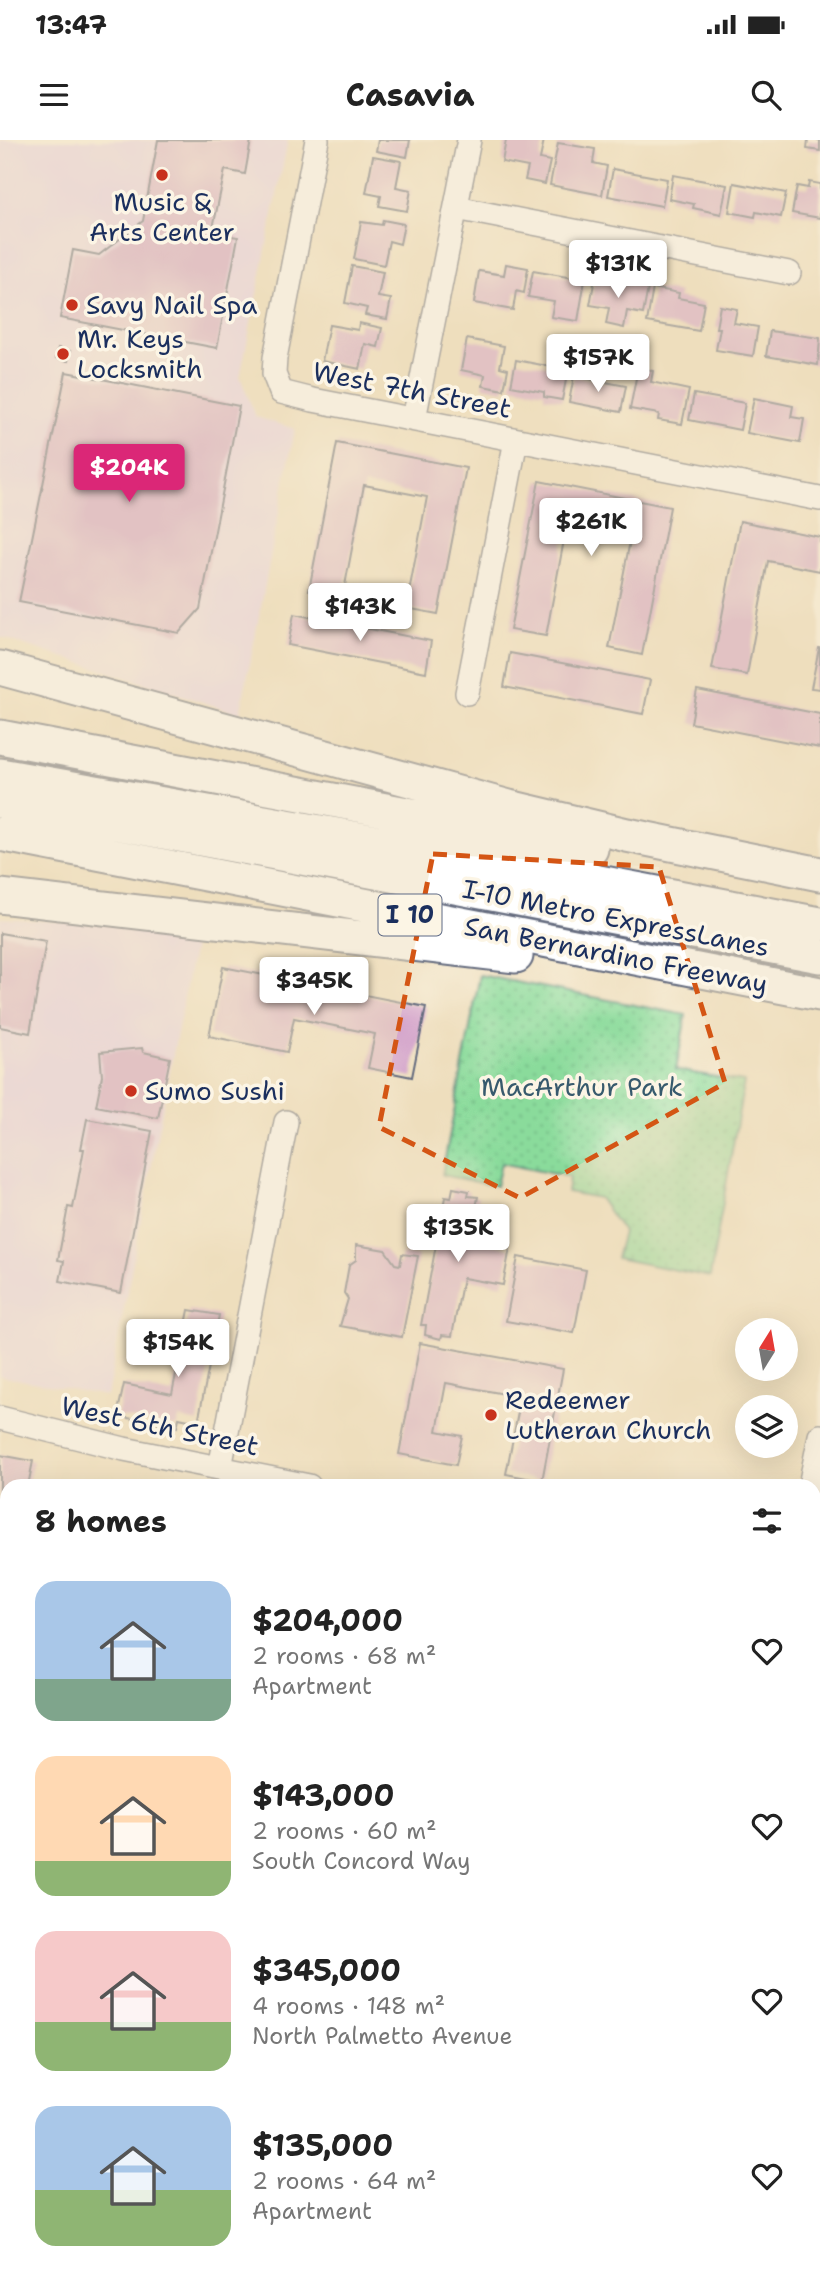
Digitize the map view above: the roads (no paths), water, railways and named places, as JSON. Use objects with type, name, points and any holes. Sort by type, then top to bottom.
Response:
[{"type":"highway","points":[[0,668],[509,807],[627,835],[820,874]]},
{"type":"highway","points":[[0,737],[349,801],[820,893]]},
{"type":"highway","name":"I-10 Metro ExpressLanes","points":[[0,775],[820,924]]},
{"type":"highway","name":"I-10 Metro ExpressLanes","points":[[0,801],[820,956]]},
{"type":"highway","points":[[349,801],[562,875]]},
{"type":"highway","points":[[0,833],[475,891]]},
{"type":"highway","name":"San Bernardino Freeway","points":[[0,833],[820,994]]},
{"type":"highway","points":[[0,896],[514,956],[690,989],[741,980]]},
{"type":"street","name":"West 7th Street","points":[[317,140],[275,358],[274,374],[281,391],[313,400],[820,499]]},
{"type":"street","points":[[414,419],[469,140]]},
{"type":"street","points":[[456,208],[789,273]]},
{"type":"street","points":[[467,693],[516,440]]},
{"type":"street","points":[[220,1468],[285,1122]]},
{"type":"street","name":"West 6th Street","points":[[0,1418],[124,1449],[274,1479]]},
{"type":"street","points":[[811,1479],[820,1436]]},
{"type":"place","name":"Music & Arts Center","points":[[162,175]]},
{"type":"place","name":"Savy Nail Spa","points":[[72,305]]},
{"type":"place","name":"Mr. Keys Locksmith","points":[[63,354]]},
{"type":"place","name":"Sumo Sushi","points":[[131,1091]]},
{"type":"place","name":"Redeemer Lutheran Church","points":[[491,1415]]},
{"type":"park label","name":"MacArthur Park","points":[[582,1087]]}]
